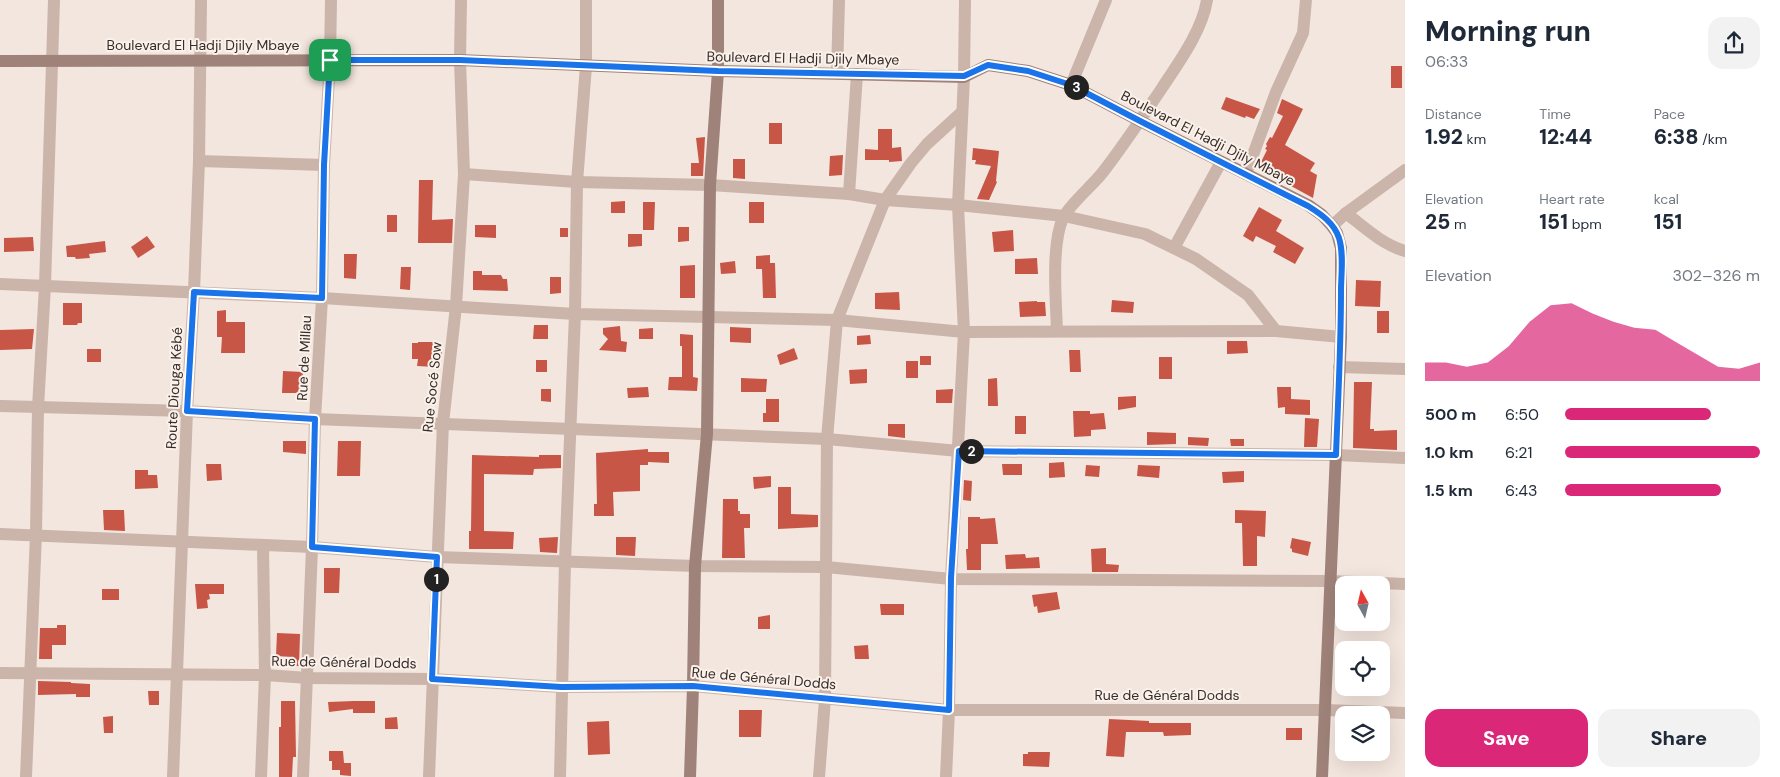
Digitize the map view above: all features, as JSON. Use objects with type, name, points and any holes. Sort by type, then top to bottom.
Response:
[{"type":"main road","points":[[690,777],[696,566],[706,434],[710,185],[718,71],[718,0]]},
{"type":"main road","name":"Boulevard El Hadji Djily Mbaye","points":[[0,61],[460,60],[718,71],[964,76],[988,65],[1028,71],[1071,85],[1308,206],[1322,215],[1332,226],[1337,233],[1341,248],[1341,338],[1322,777]]},
{"type":"street","points":[[26,777],[54,0]]},
{"type":"street","name":"Route Diouga Kébé","points":[[173,777],[175,676],[199,162],[201,0]]},
{"type":"street","name":"Rue de Millau","points":[[303,777],[308,678],[315,419],[322,298],[324,165],[330,60],[331,0]]},
{"type":"street","name":"Rue Socé Sow","points":[[430,777],[432,679],[443,423],[456,306],[464,174],[460,60],[461,0]]},
{"type":"street","points":[[560,777],[565,562],[575,314],[577,182],[586,66],[586,0]]},
{"type":"street","points":[[836,73],[839,0]]},
{"type":"street","points":[[946,777],[951,578],[964,332],[958,205],[964,76],[965,0]]},
{"type":"street","points":[[1071,85],[1106,0]]},
{"type":"street","points":[[1057,331],[1056,247],[1058,233],[1064,216],[1102,173],[1140,121],[1184,55],[1207,0]]},
{"type":"street","points":[[1246,174],[1276,92],[1303,33],[1306,0]]},
{"type":"street","points":[[849,194],[857,74]]},
{"type":"street","points":[[819,777],[825,699],[827,439],[838,320],[885,200],[922,150],[962,112]]},
{"type":"street","points":[[199,162],[324,165]]},
{"type":"street","points":[[1174,248],[1221,162]]},
{"type":"street","points":[[1332,226],[1346,213],[1405,170]]},
{"type":"street","points":[[464,174],[577,182],[710,185],[849,194],[885,200],[958,205],[1064,216],[1145,234],[1196,259],[1248,295],[1276,331]]},
{"type":"street","points":[[1346,213],[1379,239],[1390,246],[1405,251]]},
{"type":"street","points":[[0,284],[322,298],[575,314],[838,320],[964,332],[1276,331],[1341,338]]},
{"type":"street","points":[[1339,367],[1405,369]]},
{"type":"street","points":[[0,406],[187,411],[315,419],[827,439],[959,451],[1336,455],[1405,458]]},
{"type":"street","points":[[0,534],[312,547],[437,557],[696,566],[826,567],[951,578],[1330,581],[1405,584]]},
{"type":"street","points":[[261,777],[264,675],[263,546]]},
{"type":"street","name":"Rue de Général Dodds","points":[[0,673],[175,676],[264,675],[308,678],[432,679],[561,687],[693,686],[949,710],[1325,710],[1405,713]]},
{"type":"building","points":[[1391,66],[1402,66],[1402,88],[1391,88]]},
{"type":"building","points":[[1226,97],[1260,109],[1254,119],[1246,116],[1245,118],[1221,109]]},
{"type":"building","points":[[1282,99],[1303,109],[1285,145],[1315,163],[1310,171],[1317,175],[1313,198],[1258,168],[1267,150],[1265,149],[1266,144],[1270,137],[1272,138],[1283,116],[1277,113]]},
{"type":"building","points":[[769,123],[782,123],[782,144],[769,144]]},
{"type":"building","points":[[878,129],[892,129],[892,148],[901,147],[902,161],[865,160],[865,149],[878,150]]},
{"type":"building","points":[[705,137],[703,176],[691,176],[691,163],[699,163],[696,138]]},
{"type":"building","points":[[973,148],[999,151],[997,182],[989,200],[977,199],[991,166],[975,164],[976,160],[972,160]]},
{"type":"building","points":[[843,155],[842,175],[829,176],[830,156]]},
{"type":"building","points":[[733,159],[745,159],[745,179],[733,178]]},
{"type":"building","points":[[419,180],[433,180],[432,220],[453,219],[452,243],[418,243]]},
{"type":"building","points":[[625,201],[625,213],[611,213],[611,202]]},
{"type":"building","points":[[643,202],[655,202],[654,230],[643,230]]},
{"type":"building","points":[[749,202],[764,202],[764,223],[749,223]]},
{"type":"building","points":[[1259,207],[1282,220],[1276,231],[1304,248],[1295,264],[1273,252],[1276,246],[1256,236],[1253,242],[1243,236]]},
{"type":"building","points":[[387,215],[397,215],[397,232],[387,232]]},
{"type":"building","points":[[475,225],[496,225],[496,238],[475,237]]},
{"type":"building","points":[[678,227],[689,227],[689,241],[678,242]]},
{"type":"building","points":[[560,228],[568,228],[568,237],[560,237]]},
{"type":"building","points":[[1013,230],[1014,251],[994,252],[992,232]]},
{"type":"building","points":[[628,234],[642,234],[642,246],[628,247]]},
{"type":"building","points":[[147,236],[155,247],[138,258],[131,247]]},
{"type":"building","points":[[33,237],[34,251],[4,252],[4,238]]},
{"type":"building","points":[[105,241],[106,252],[89,254],[90,258],[76,259],[75,257],[67,257],[66,246]]},
{"type":"building","points":[[344,254],[357,254],[356,279],[344,278]]},
{"type":"building","points":[[770,255],[770,263],[775,263],[776,298],[763,298],[762,269],[756,269],[756,256]]},
{"type":"building","points":[[1037,258],[1038,274],[1015,274],[1015,259]]},
{"type":"building","points":[[735,261],[736,273],[721,274],[720,263]]},
{"type":"building","points":[[695,265],[695,298],[680,298],[680,266]]},
{"type":"building","points":[[401,267],[411,267],[410,290],[400,289]]},
{"type":"building","points":[[473,271],[482,271],[482,275],[501,275],[503,279],[507,279],[508,291],[473,290]]},
{"type":"building","points":[[550,277],[561,277],[561,293],[550,294]]},
{"type":"building","points":[[1356,280],[1381,281],[1380,307],[1355,306]]},
{"type":"building","points":[[899,292],[900,310],[875,309],[875,293]]},
{"type":"building","points":[[1112,300],[1134,302],[1133,313],[1111,312]]},
{"type":"building","points":[[1019,302],[1045,302],[1046,316],[1020,317]]},
{"type":"building","points":[[63,303],[82,303],[82,323],[63,325]]},
{"type":"building","points":[[226,310],[226,322],[245,322],[245,353],[221,353],[222,337],[217,337],[217,311]]},
{"type":"building","points":[[1377,311],[1389,311],[1389,333],[1377,333]]},
{"type":"building","points":[[534,325],[548,325],[548,339],[533,339]]},
{"type":"building","points":[[620,326],[621,341],[627,342],[626,352],[599,350],[608,339],[603,334],[603,328]]},
{"type":"building","points":[[730,327],[751,328],[751,343],[730,342]]},
{"type":"building","points":[[653,328],[653,339],[639,339],[639,329]]},
{"type":"building","points":[[34,329],[32,349],[0,350],[0,330]]},
{"type":"building","points":[[680,334],[693,335],[693,377],[698,378],[697,391],[668,390],[669,377],[682,377]]},
{"type":"building","points":[[870,335],[871,344],[857,345],[857,336]]},
{"type":"building","points":[[1227,341],[1247,341],[1248,353],[1227,354]]},
{"type":"building","points":[[436,342],[436,346],[442,346],[442,356],[435,356],[435,367],[417,366],[418,359],[412,359],[412,343]]},
{"type":"building","points":[[794,348],[798,359],[780,365],[777,355]]},
{"type":"building","points":[[87,349],[101,349],[101,362],[87,362]]},
{"type":"building","points":[[1069,350],[1080,350],[1081,372],[1070,372]]},
{"type":"building","points":[[920,356],[931,356],[931,365],[920,365]]},
{"type":"building","points":[[1159,357],[1172,357],[1172,379],[1159,379]]},
{"type":"building","points":[[536,360],[547,360],[547,372],[536,372]]},
{"type":"building","points":[[906,361],[918,361],[918,378],[906,378]]},
{"type":"building","points":[[867,369],[867,383],[850,384],[849,370]]},
{"type":"building","points":[[283,371],[303,372],[302,393],[282,393]]},
{"type":"building","points":[[741,378],[767,379],[766,392],[741,392]]},
{"type":"building","points":[[997,378],[998,406],[988,406],[988,379]]},
{"type":"building","points":[[1354,382],[1372,382],[1370,429],[1374,429],[1374,431],[1397,430],[1397,450],[1353,448]]},
{"type":"building","points":[[648,387],[649,397],[628,398],[627,388]]},
{"type":"building","points":[[1277,387],[1291,387],[1291,399],[1310,400],[1310,415],[1285,414],[1285,407],[1278,408]]},
{"type":"building","points":[[541,389],[551,389],[551,402],[541,401]]},
{"type":"building","points":[[953,389],[952,403],[936,403],[936,390]]},
{"type":"building","points":[[1136,396],[1136,407],[1118,410],[1118,397]]},
{"type":"building","points":[[766,399],[779,399],[779,422],[763,422],[763,413],[766,413]]},
{"type":"building","points":[[1073,411],[1090,411],[1090,414],[1104,413],[1106,429],[1091,430],[1091,436],[1074,437]]},
{"type":"building","points":[[1015,416],[1026,416],[1026,434],[1015,434]]},
{"type":"building","points":[[1305,418],[1319,419],[1317,447],[1304,447]]},
{"type":"building","points":[[888,424],[905,424],[905,438],[888,436]]},
{"type":"building","points":[[1147,432],[1176,433],[1176,444],[1147,445]]},
{"type":"building","points":[[1188,437],[1209,438],[1208,446],[1188,445]]},
{"type":"building","points":[[1230,439],[1244,439],[1244,446],[1231,446]]},
{"type":"building","points":[[283,441],[306,441],[306,454],[283,452]]},
{"type":"building","points":[[338,441],[361,441],[360,476],[337,476]]},
{"type":"building","points":[[648,449],[648,452],[669,452],[669,463],[648,462],[648,465],[640,465],[640,491],[613,492],[614,516],[594,516],[594,504],[597,504],[596,453]]},
{"type":"building","points":[[472,455],[539,457],[539,455],[561,455],[561,468],[534,469],[533,475],[484,474],[484,531],[514,532],[513,549],[469,549]]},
{"type":"building","points":[[1064,462],[1065,477],[1049,478],[1049,463]]},
{"type":"building","points":[[206,464],[221,464],[222,480],[207,481]]},
{"type":"building","points":[[1002,464],[1022,464],[1022,475],[1003,475]]},
{"type":"building","points":[[1086,465],[1100,466],[1099,477],[1085,476]]},
{"type":"building","points":[[1138,465],[1160,466],[1159,478],[1137,476]]},
{"type":"building","points":[[135,470],[148,470],[148,475],[157,475],[158,488],[135,489]]},
{"type":"building","points":[[1244,471],[1244,482],[1223,483],[1222,472]]},
{"type":"building","points":[[771,476],[771,487],[754,489],[753,477]]},
{"type":"building","points":[[964,480],[972,481],[971,501],[963,500]]},
{"type":"building","points":[[778,487],[791,487],[791,514],[818,515],[818,527],[778,529]]},
{"type":"building","points":[[723,499],[738,499],[738,511],[740,511],[740,514],[750,514],[750,528],[744,528],[745,558],[722,558]]},
{"type":"building","points":[[103,510],[124,510],[125,531],[104,530]]},
{"type":"building","points":[[1235,510],[1266,511],[1265,537],[1257,536],[1257,566],[1243,566],[1242,523],[1235,523]]},
{"type":"building","points":[[968,517],[980,517],[980,519],[995,518],[998,544],[981,544],[981,570],[967,570]]},
{"type":"building","points":[[558,537],[557,553],[540,552],[539,538]]},
{"type":"building","points":[[616,537],[636,537],[635,556],[616,555]]},
{"type":"building","points":[[1292,538],[1311,542],[1308,556],[1292,552],[1290,548]]},
{"type":"building","points":[[1106,548],[1106,564],[1119,565],[1118,572],[1092,572],[1091,549]]},
{"type":"building","points":[[1025,554],[1026,558],[1039,557],[1040,568],[1006,569],[1005,555]]},
{"type":"building","points":[[324,568],[340,568],[339,593],[324,593]]},
{"type":"building","points":[[195,584],[224,584],[224,594],[209,594],[210,599],[207,600],[208,608],[197,609]]},
{"type":"building","points":[[102,589],[119,589],[119,600],[102,600]]},
{"type":"building","points":[[1057,592],[1060,609],[1038,613],[1037,606],[1034,607],[1032,595]]},
{"type":"building","points":[[880,604],[904,604],[904,615],[881,615]]},
{"type":"building","points":[[770,615],[770,629],[758,629],[758,617]]},
{"type":"building","points":[[57,625],[66,625],[66,645],[52,645],[52,659],[39,659],[40,628],[57,628]]},
{"type":"building","points":[[277,633],[300,634],[299,666],[293,666],[293,657],[276,656]]},
{"type":"building","points":[[868,645],[869,659],[855,659],[854,646]]},
{"type":"building","points":[[38,681],[90,684],[90,697],[76,697],[76,694],[38,695]]},
{"type":"building","points":[[148,691],[159,691],[159,705],[149,705]]},
{"type":"building","points":[[281,701],[295,701],[296,757],[293,757],[292,777],[279,777]]},
{"type":"building","points":[[375,701],[375,713],[353,713],[353,709],[329,712],[328,702]]},
{"type":"building","points":[[739,710],[762,710],[761,737],[739,737]]},
{"type":"building","points":[[113,716],[113,733],[104,733],[103,717]]},
{"type":"building","points":[[397,717],[398,729],[385,729],[385,718]]},
{"type":"building","points":[[1109,719],[1149,721],[1149,723],[1191,723],[1191,735],[1164,736],[1163,732],[1126,732],[1124,757],[1106,756]]},
{"type":"building","points":[[609,721],[610,754],[588,755],[587,722]]},
{"type":"building","points":[[1286,728],[1302,728],[1302,740],[1286,740]]},
{"type":"building","points":[[329,751],[343,751],[344,763],[351,763],[351,776],[340,775],[340,770],[332,770],[332,761],[329,761]]},
{"type":"building","points":[[1028,752],[1050,752],[1049,767],[1023,766],[1023,754],[1028,754]]},
{"type":"route","points":[[330,60],[460,60],[718,71],[964,76],[988,65],[1028,71],[1071,85],[1308,206],[1322,215],[1332,226],[1340,240],[1341,248],[1341,338],[1336,455],[959,451],[951,578],[949,710],[693,686],[561,687],[432,679],[437,557],[312,547],[315,419],[187,411],[194,292],[322,298],[324,165],[330,60]]}]
